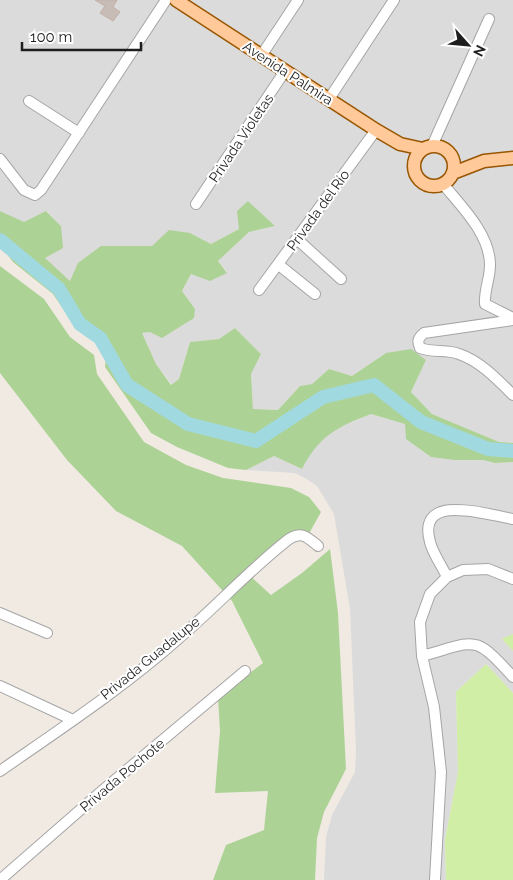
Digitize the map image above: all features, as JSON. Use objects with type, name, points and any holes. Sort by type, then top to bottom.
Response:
[{"type":"main road","name":"Avenida Palmira","points":[[183,2],[261,56],[400,144],[409,153],[414,164]]},
{"type":"main road","name":"Avenida Palmira","points":[[400,144],[427,148]]},
{"type":"main road","points":[[484,161],[461,157],[448,151],[427,148],[417,156],[414,164],[415,174],[429,186],[443,184],[453,173],[484,161],[513,158]]},
{"type":"main road","points":[[448,151],[454,161],[453,173]]},
{"type":"street","points":[[0,159],[24,190],[35,195],[41,190],[166,0]]},
{"type":"street","points":[[261,56],[298,0]]},
{"type":"street","points":[[329,99],[394,0]]},
{"type":"street","points":[[427,148],[489,18]]},
{"type":"street","name":"Privada Violetas","points":[[196,204],[285,71]]},
{"type":"street","points":[[29,101],[79,133]]},
{"type":"street","name":"Privada del Río","points":[[259,290],[298,240],[376,130]]},
{"type":"street","points":[[443,184],[479,232],[488,253],[490,264],[484,293],[485,304],[513,318]]},
{"type":"street","points":[[298,240],[341,278]]},
{"type":"street","points":[[279,265],[315,294]]},
{"type":"street","points":[[513,318],[424,333],[418,338],[420,348],[427,351],[458,353],[470,360],[513,395]]},
{"type":"street","points":[[447,577],[430,542],[429,530],[432,518],[438,511],[451,508],[513,519]]},
{"type":"street","name":"Privada Guadalupe","points":[[0,771],[73,720],[178,640],[216,602],[289,539],[297,534],[304,535],[318,546]]},
{"type":"street","points":[[435,880],[440,772],[434,708],[422,656],[420,622],[430,594],[447,577],[463,570],[488,569],[513,579]]},
{"type":"street","points":[[0,613],[47,633]]},
{"type":"street","points":[[422,656],[471,642],[480,644],[488,649],[513,677]]},
{"type":"street","name":"Privada Pochote","points":[[0,880],[103,790],[245,671]]},
{"type":"street","points":[[0,686],[73,720]]},
{"type":"shaded area","points":[[0,0],[513,0],[513,443],[499,442],[432,414],[411,392],[426,360],[386,353],[352,376],[329,369],[312,384],[300,386],[278,410],[253,409],[251,374],[261,354],[235,328],[219,339],[190,342],[179,379],[172,385],[156,364],[142,333],[150,332],[195,309],[182,291],[191,274],[227,272],[218,261],[249,232],[275,226],[248,201],[239,229],[211,244],[190,233],[152,246],[130,246],[70,281],[44,258],[61,226],[47,211],[24,223],[0,211]]},
{"type":"shaded area","points":[[371,414],[405,424],[455,460],[483,460],[495,463],[513,462],[513,634],[502,639],[513,651],[513,693],[486,664],[456,692],[458,772],[445,840],[446,880],[324,880],[326,837],[332,815],[355,772],[356,751],[350,609],[334,514],[317,486],[295,473],[246,470],[274,456],[302,469],[312,450],[329,432]]},
{"type":"green space","points":[[248,201],[275,226],[249,232],[218,261],[227,273],[210,281],[191,274],[182,291],[195,309],[194,318],[162,338],[150,332],[142,333],[156,364],[171,385],[179,379],[190,342],[219,339],[235,328],[261,354],[251,374],[253,409],[278,410],[300,386],[312,384],[329,369],[352,376],[386,353],[411,349],[426,360],[411,392],[432,414],[499,442],[513,443],[513,462],[495,463],[483,460],[455,460],[431,457],[406,439],[405,424],[371,414],[348,423],[330,434],[315,448],[302,469],[274,456],[246,470],[228,468],[177,447],[151,433],[105,367],[106,355],[102,346],[76,328],[53,294],[13,262],[0,245],[0,211],[24,222],[46,211],[61,226],[63,248],[45,258],[70,281],[78,263],[101,246],[152,246],[169,230],[190,233],[211,244],[239,229],[237,211]]},
{"type":"green space","points":[[0,266],[44,299],[70,337],[94,355],[97,374],[144,442],[186,465],[223,478],[291,488],[309,497],[321,512],[306,539],[291,535],[248,574],[271,595],[302,573],[330,549],[338,613],[346,769],[324,812],[317,838],[315,880],[213,880],[226,845],[264,830],[268,791],[215,793],[220,731],[218,697],[263,663],[232,601],[182,546],[116,511],[67,460],[0,373]]},
{"type":"green space","points":[[513,634],[513,651],[502,639]]},
{"type":"green space","points":[[486,664],[513,693],[513,880],[446,880],[445,840],[458,772],[456,692]]},
{"type":"building","points":[[95,0],[117,0],[113,7],[120,12],[113,21],[100,13],[105,6]]},
{"type":"waterway","points":[[0,240],[59,289],[80,324],[100,338],[127,385],[188,424],[256,441],[323,397],[374,385],[421,422],[488,449],[513,451]]}]
